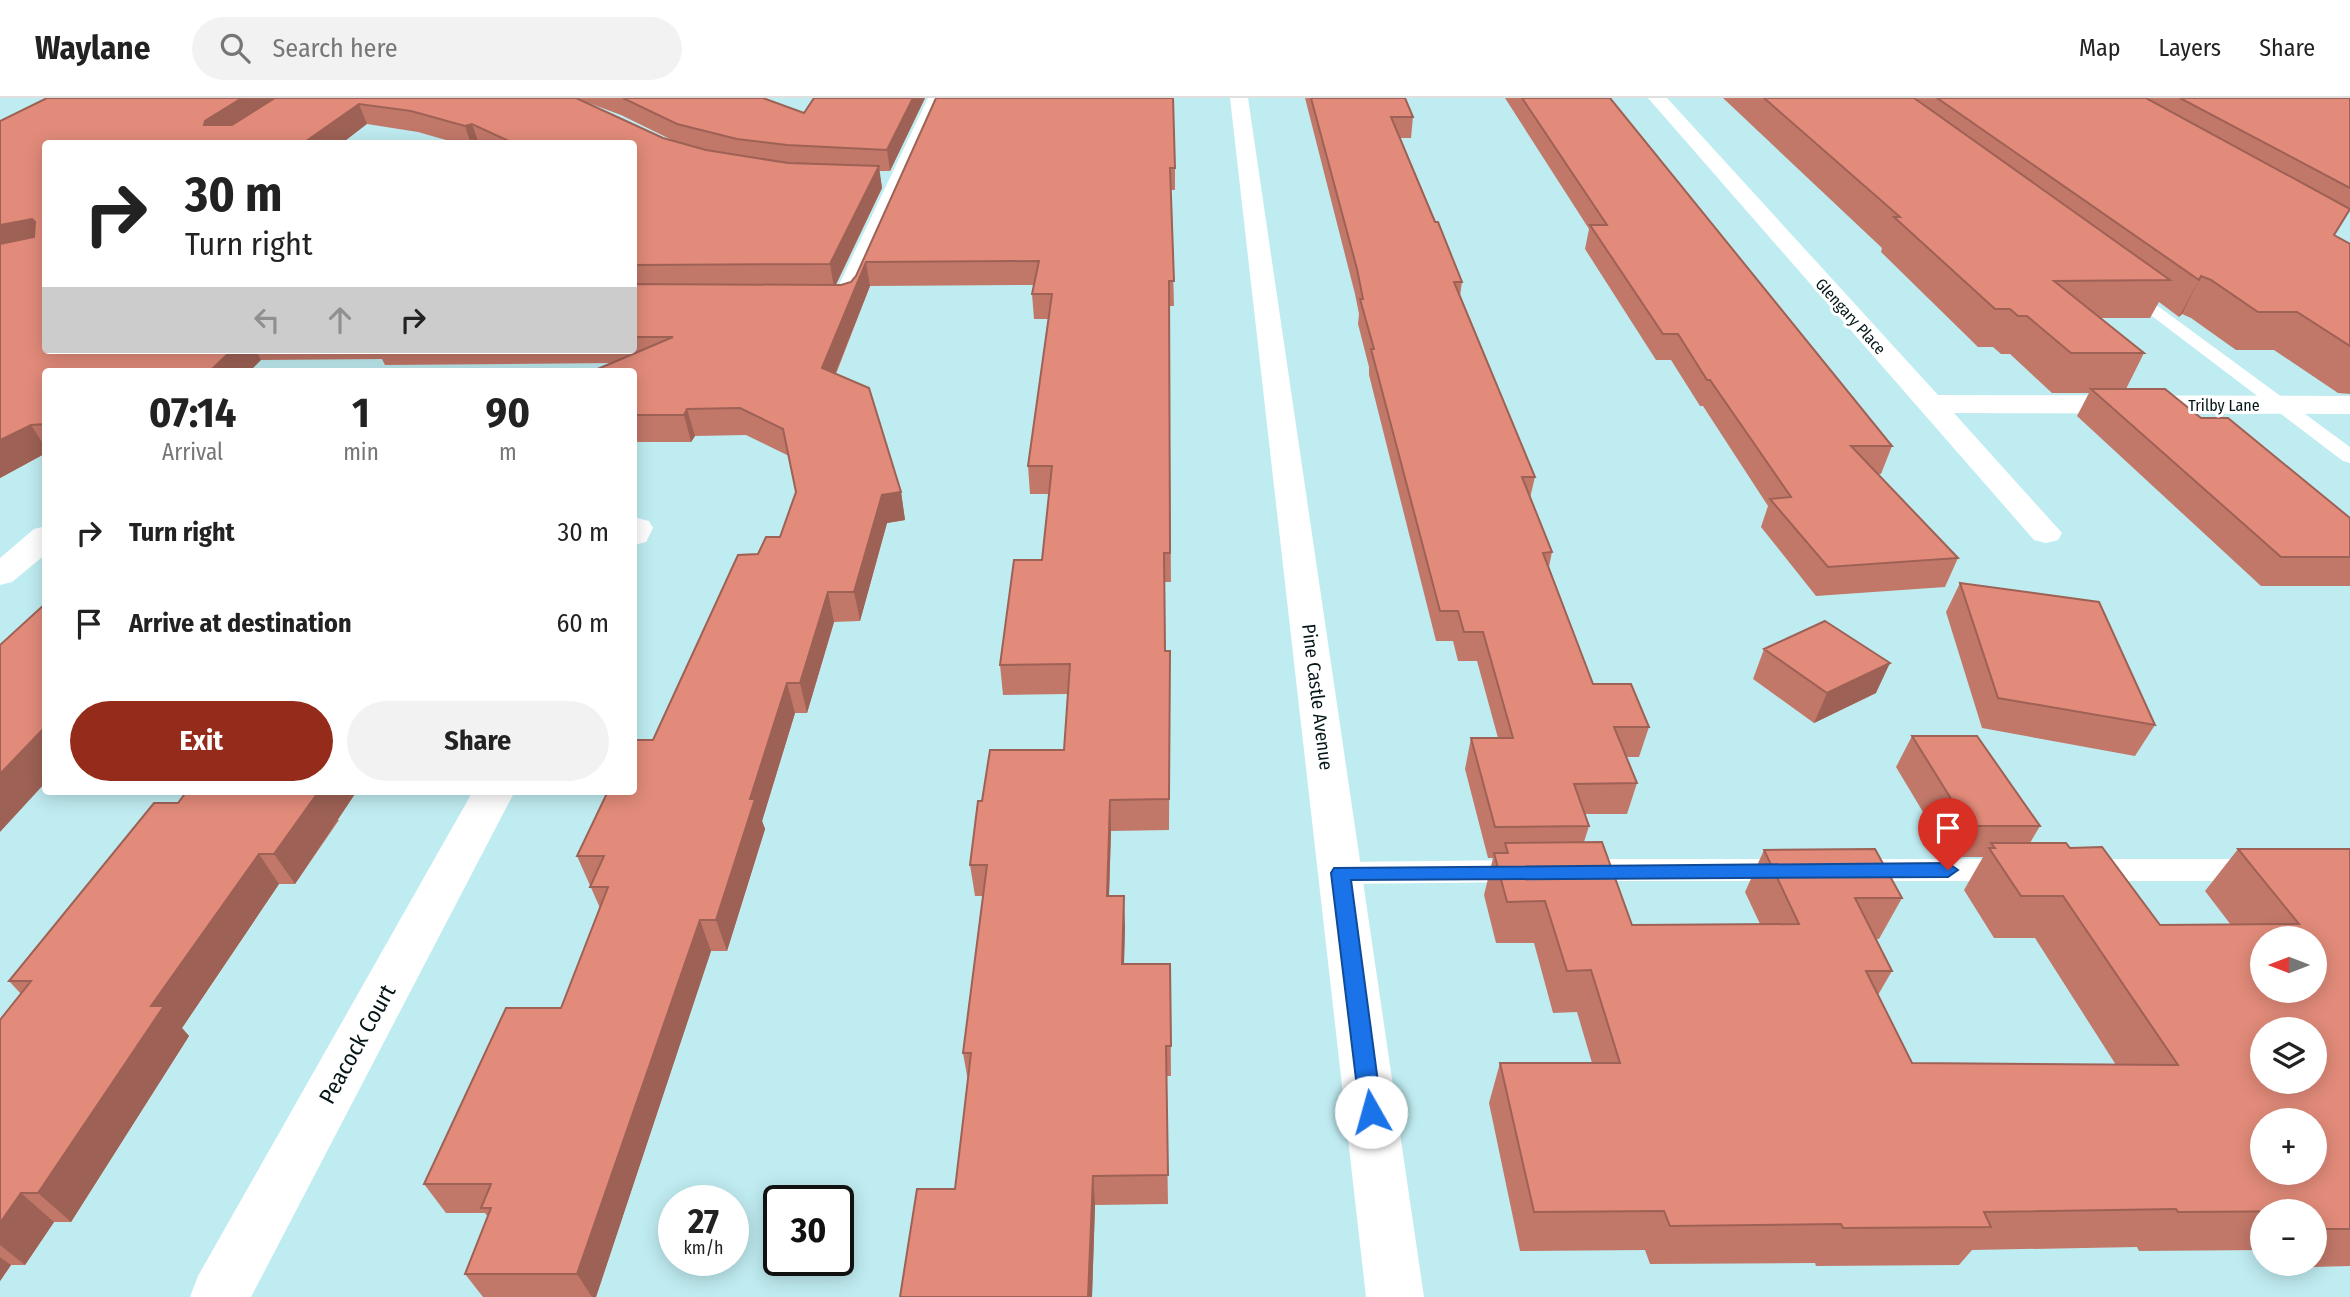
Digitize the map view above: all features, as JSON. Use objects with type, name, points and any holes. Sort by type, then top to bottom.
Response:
[{"type":"street","points":[[792,299],[845,299],[889,180],[937,98]]},
{"type":"street","name":"Pine Castle Avenue","points":[[1239,98],[1395,1297]]},
{"type":"street","name":"Glengary Place","points":[[1657,98],[2046,533]]},
{"type":"street","name":"Trilby Lane","points":[[1931,404],[2350,405]]},
{"type":"street","points":[[0,575],[42,539]]},
{"type":"street","name":"Peacock Court","points":[[219,1297],[492,795]]},
{"type":"lane","points":[[2111,276],[2350,457]]},
{"type":"lane","points":[[1340,873],[2281,870]]},
{"type":"building","points":[[47,98],[242,98],[205,121],[204,125],[232,125],[275,98],[576,98],[663,138],[706,150],[788,163],[879,166],[830,264],[637,265],[637,140],[506,140],[472,124],[465,126],[411,111],[359,104],[308,140],[42,140],[42,354],[228,354],[213,368],[42,368],[42,424],[31,425],[0,440],[0,244],[34,237],[35,222],[32,219],[0,225],[0,121]]},
{"type":"building","points":[[623,98],[763,98],[804,113],[814,98],[913,98],[887,150],[787,145],[737,139],[677,124]]},
{"type":"building","points":[[936,98],[1173,98],[1175,168],[1170,168],[1174,281],[1169,281],[1170,553],[1164,553],[1165,651],[1170,651],[1169,799],[1110,800],[1107,896],[1124,896],[1122,964],[1170,964],[1171,1046],[1166,1046],[1168,1175],[1093,1176],[1088,1297],[900,1297],[917,1189],[955,1189],[971,1053],[963,1053],[987,865],[970,865],[978,801],[982,801],[990,750],[1064,750],[1070,664],[1000,665],[1014,560],[1042,560],[1052,466],[1028,466],[1052,294],[1032,294],[1039,261],[866,262],[822,368],[869,388],[901,492],[882,495],[854,592],[828,592],[800,683],[787,683],[750,799],[755,799],[716,920],[700,920],[577,1274],[465,1274],[491,1208],[481,1208],[491,1184],[424,1184],[506,1008],[561,1008],[608,887],[590,887],[604,856],[577,856],[606,795],[637,795],[637,740],[653,740],[738,555],[758,554],[766,537],[780,537],[796,492],[783,429],[740,408],[687,409],[684,415],[637,415],[637,368],[600,368],[673,337],[637,337],[637,284],[841,285],[851,282]]},
{"type":"building","points":[[1311,98],[1405,98],[1413,117],[1391,117],[1462,282],[1454,282],[1535,477],[1522,477],[1552,552],[1543,553],[1593,684],[1631,684],[1649,727],[1614,727],[1637,783],[1574,784],[1589,826],[1495,827],[1471,738],[1513,738],[1483,632],[1464,632],[1458,611],[1440,611],[1371,349],[1374,349],[1360,299],[1363,299],[1357,269]]},
{"type":"building","points":[[1522,98],[1610,98],[1892,446],[1851,446],[1958,558],[1828,567],[1770,499],[1791,497],[1710,380],[1707,380],[1678,334],[1663,334],[1590,225],[1607,225]]},
{"type":"building","points":[[1764,98],[1914,98],[2170,280],[2054,281],[2144,353],[2071,353],[2027,316],[2018,316],[2010,309],[1995,309],[1894,217],[1900,217]]},
{"type":"building","points":[[1937,98],[2146,98],[2350,209],[2334,235],[2350,244],[2350,346],[2297,312],[2258,312],[2211,280],[2201,276],[2199,280]]},
{"type":"building","points":[[2180,98],[2350,98],[2350,188]]},
{"type":"building","points":[[2091,389],[2165,389],[2201,418],[2228,418],[2350,518],[2350,557],[2281,557]]},
{"type":"building","points":[[1960,583],[2099,602],[2155,725],[1998,698]]},
{"type":"building","points":[[42,607],[42,730],[0,774],[0,645]]},
{"type":"building","points":[[1825,621],[1890,663],[1827,693],[1764,649]]},
{"type":"building","points":[[1912,736],[1977,736],[2040,826],[1968,826]]},
{"type":"building","points":[[184,795],[316,795],[274,854],[259,854],[151,1006],[164,1006],[38,1193],[21,1193],[0,1223],[0,1020],[31,981],[9,981],[154,803],[178,803]]},
{"type":"building","points":[[1602,842],[1632,925],[1799,924],[1764,850],[1875,849],[1902,898],[1855,898],[1892,971],[1866,971],[1912,1063],[2178,1065],[2063,896],[2021,896],[1989,848],[1995,848],[1991,843],[2066,843],[2070,848],[2102,847],[2160,925],[2299,924],[2238,849],[2350,849],[2350,1229],[2327,1229],[2327,1199],[2250,1199],[2250,1211],[2178,1212],[2176,1209],[1984,1212],[1991,1227],[1843,1228],[1841,1224],[1670,1226],[1664,1211],[1534,1212],[1500,1063],[1620,1063],[1591,970],[1567,971],[1545,901],[1507,902],[1494,853],[1508,853],[1505,843]]},
{"type":"route","points":[[1371,1112],[1340,873],[1948,870]]}]
